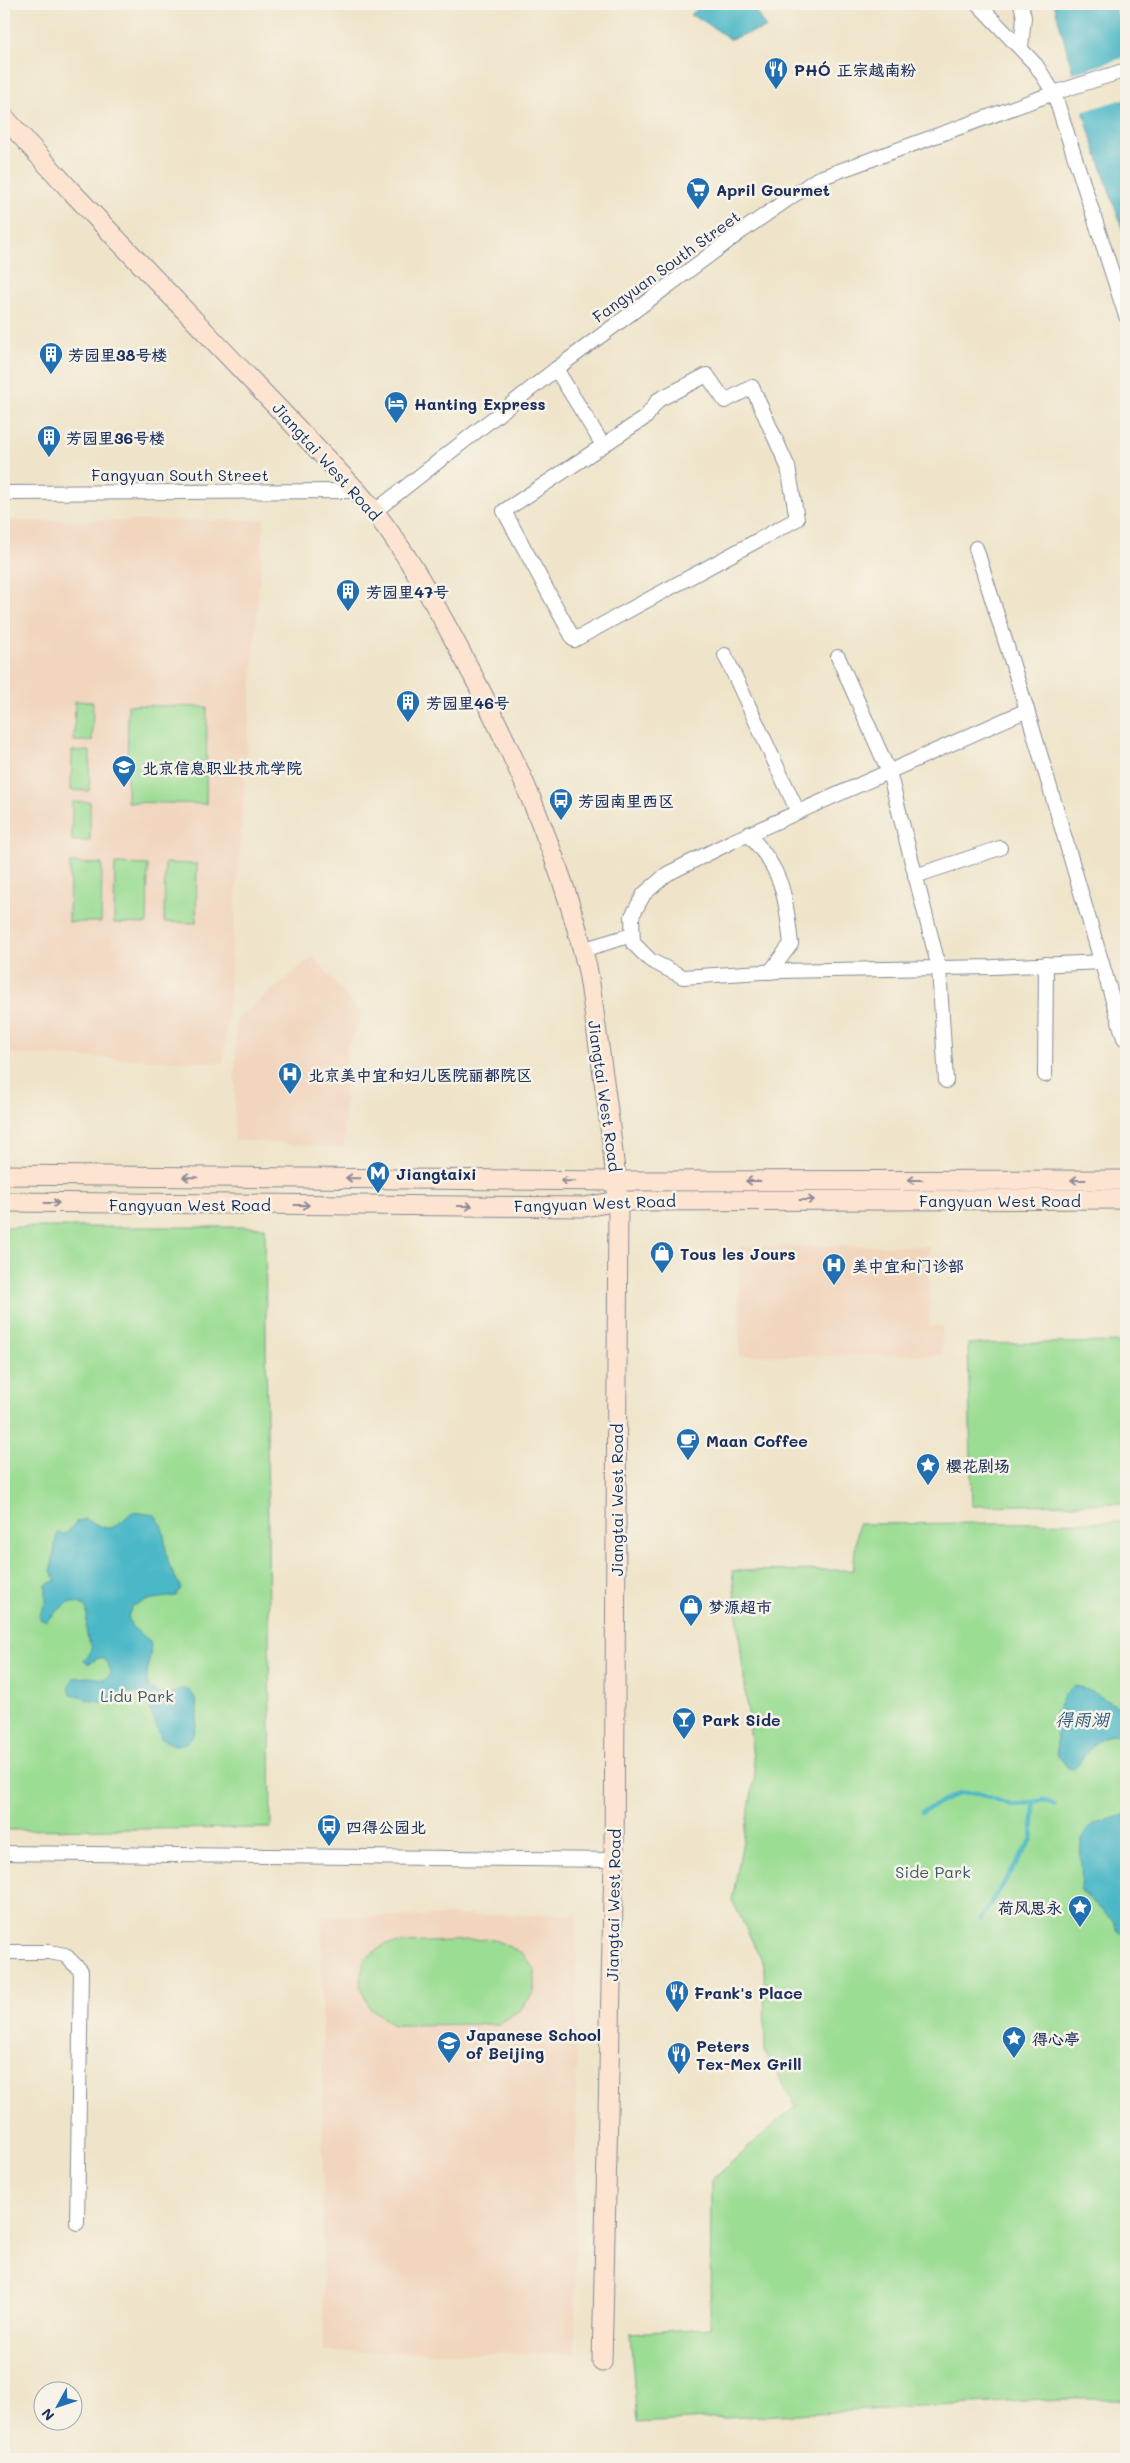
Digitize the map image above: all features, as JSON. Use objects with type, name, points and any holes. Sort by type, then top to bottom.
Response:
[{"type":"street","points":[[978,4],[1061,91],[1126,316]]},
{"type":"street","points":[[1021,4],[1024,17],[1021,47]]},
{"type":"street","name":"Fangyuan South Street","points":[[375,511],[556,369],[734,237],[817,179],[1061,91],[1126,70]]},
{"type":"street","name":"Jiangtai West Road","points":[[4,117],[71,191],[375,511],[427,589],[487,702],[553,850],[582,950],[593,1007],[618,1200],[614,1860],[602,2362]]},
{"type":"street","points":[[556,369],[603,445]]},
{"type":"street","points":[[707,375],[725,401],[752,387],[788,467],[797,519],[574,640],[504,511],[603,445],[646,417],[658,400],[707,375]]},
{"type":"street","name":"Fangyuan South Street","points":[[4,493],[357,490]]},
{"type":"street","points":[[976,548],[1027,710],[1124,1038]]},
{"type":"street","points":[[724,655],[798,812]]},
{"type":"street","points":[[838,657],[889,772],[939,968],[946,1081]]},
{"type":"street","points":[[1027,710],[748,834],[667,874],[644,894],[632,916],[633,943],[650,960],[683,977],[770,972],[1102,962]]},
{"type":"street","points":[[748,834],[767,854],[785,892],[791,944],[770,972]]},
{"type":"street","points":[[915,876],[1000,848]]},
{"type":"street","points":[[582,950],[632,935]]},
{"type":"street","points":[[1045,1074],[1046,964]]},
{"type":"street","name":"Fangyuan West Road","points":[[4,1175],[616,1181],[1126,1180]]},
{"type":"street","name":"Fangyuan West Road","points":[[4,1202],[585,1207],[618,1200],[1126,1199]]},
{"type":"street","points":[[4,1853],[614,1860]]},
{"type":"street","points":[[4,1952],[49,1952],[65,1955],[81,1971],[77,2222]]},
{"type":"shaded area","name":"北京信息职业技术学院","points":[[264,520],[224,1063],[4,1054],[4,521]]},
{"type":"shaded area","name":"北京美中宜和妇儿医院丽都院区","points":[[313,956],[362,1016],[346,1049],[344,1148],[234,1140],[236,1020]]},
{"type":"shaded area","name":"美中宜和门诊部","points":[[739,1246],[929,1246],[929,1326],[942,1326],[942,1355],[739,1356]]},
{"type":"shaded area","name":"Japanese School of Beijing","points":[[577,1914],[575,2354],[323,2352],[322,1917]]},
{"type":"green space","points":[[75,701],[93,702],[92,741],[74,741]]},
{"type":"green space","points":[[128,705],[207,707],[206,804],[127,802]]},
{"type":"green space","points":[[72,751],[90,751],[89,791],[71,790]]},
{"type":"green space","points":[[72,802],[90,802],[90,841],[72,841]]},
{"type":"green space","points":[[70,863],[102,864],[101,922],[69,922]]},
{"type":"green space","points":[[165,863],[197,864],[196,923],[164,922]]},
{"type":"green space","points":[[115,864],[148,865],[147,924],[114,923]]},
{"type":"green space","name":"Lidu Park","points":[[4,1227],[265,1227],[271,1828],[4,1830]]},
{"type":"green space","points":[[1126,1342],[1126,1503],[972,1506],[968,1344]]},
{"type":"green space","name":"Side Park","points":[[1126,1522],[1126,2399],[1062,2399],[637,2423],[630,2333],[710,2328],[711,2180],[796,2106],[765,2053],[764,1965],[732,1900],[755,1776],[732,1571],[853,1570],[858,1524]]},
{"type":"green space","points":[[493,1939],[522,1953],[534,1969],[534,1992],[521,2009],[499,2024],[393,2025],[370,2008],[360,1986],[364,1960],[385,1944]]},
{"type":"water","points":[[704,4],[743,4],[755,10],[766,28],[730,39],[702,20],[690,15]]},
{"type":"water","points":[[1054,4],[1114,4],[1126,48],[1126,240],[1089,131]]},
{"type":"water","points":[[132,1512],[155,1515],[159,1521],[164,1533],[170,1567],[181,1588],[176,1596],[152,1599],[132,1606],[128,1617],[132,1627],[150,1641],[151,1649],[147,1682],[150,1688],[156,1693],[166,1695],[184,1689],[193,1695],[197,1706],[195,1730],[192,1737],[183,1745],[175,1745],[161,1739],[147,1701],[138,1693],[121,1693],[108,1703],[92,1701],[71,1694],[69,1686],[74,1678],[105,1679],[111,1673],[104,1659],[98,1658],[88,1664],[84,1661],[92,1650],[86,1630],[86,1608],[83,1605],[67,1603],[46,1621],[41,1620],[39,1617],[46,1602],[46,1585],[56,1580],[51,1571],[57,1533],[66,1534],[76,1522],[85,1519],[105,1528],[114,1527]]},
{"type":"water","name":"得雨湖","points":[[1073,1686],[1087,1689],[1126,1710],[1126,1738],[1117,1735],[1102,1738],[1090,1748],[1074,1769],[1068,1768],[1057,1754],[1056,1713],[1065,1694]]},
{"type":"water","points":[[1126,1814],[1126,1935],[1118,1931],[1113,1921],[1080,1890],[1080,1855],[1086,1831],[1097,1823]]},
{"type":"pier","points":[[1126,57],[1126,98],[1081,112],[1069,75]]},
{"type":"waterway","points":[[922,1812],[959,1793],[978,1793],[1014,1806],[1044,1800],[1055,1805]]},
{"type":"waterway","points":[[981,1919],[1032,1839],[1034,1802]]},
{"type":"place","name":"PHÓ 正宗越南粉","points":[[776,90]]},
{"type":"place","name":"April Gourmet","points":[[698,210]]},
{"type":"place","name":"芳园里38号楼","points":[[51,375]]},
{"type":"place","name":"Hanting Express","points":[[396,424]]},
{"type":"place","name":"芳园里36号楼","points":[[49,458]]},
{"type":"place","name":"芳园里47号","points":[[348,612]]},
{"type":"place","name":"芳园里46号","points":[[408,723]]},
{"type":"place","name":"北京信息职业技术学院","points":[[124,788]]},
{"type":"place","name":"芳园南里西区","points":[[561,821]]},
{"type":"place","name":"北京美中宜和妇儿医院丽都院区","points":[[290,1095]]},
{"type":"place","name":"Jiangtaixi","points":[[378,1194]]},
{"type":"place","name":"Tous les Jours","points":[[662,1274]]},
{"type":"place","name":"美中宜和门诊部","points":[[834,1286]]},
{"type":"place","name":"Maan Coffee","points":[[688,1461]]},
{"type":"place","name":"樱花剧场","points":[[928,1486]]},
{"type":"place","name":"梦源超市","points":[[691,1627]]},
{"type":"place","name":"Park Side","points":[[684,1740]]},
{"type":"place","name":"四得公园北","points":[[329,1847]]},
{"type":"place","name":"荷风思永","points":[[1080,1928]]},
{"type":"place","name":"Frank's Place","points":[[677,2013]]},
{"type":"place","name":"得心亭","points":[[1014,2059]]},
{"type":"place","name":"Japanese School of Beijing","points":[[449,2064]]},
{"type":"place","name":"Peters Tex-Mex Grill","points":[[679,2075]]}]
